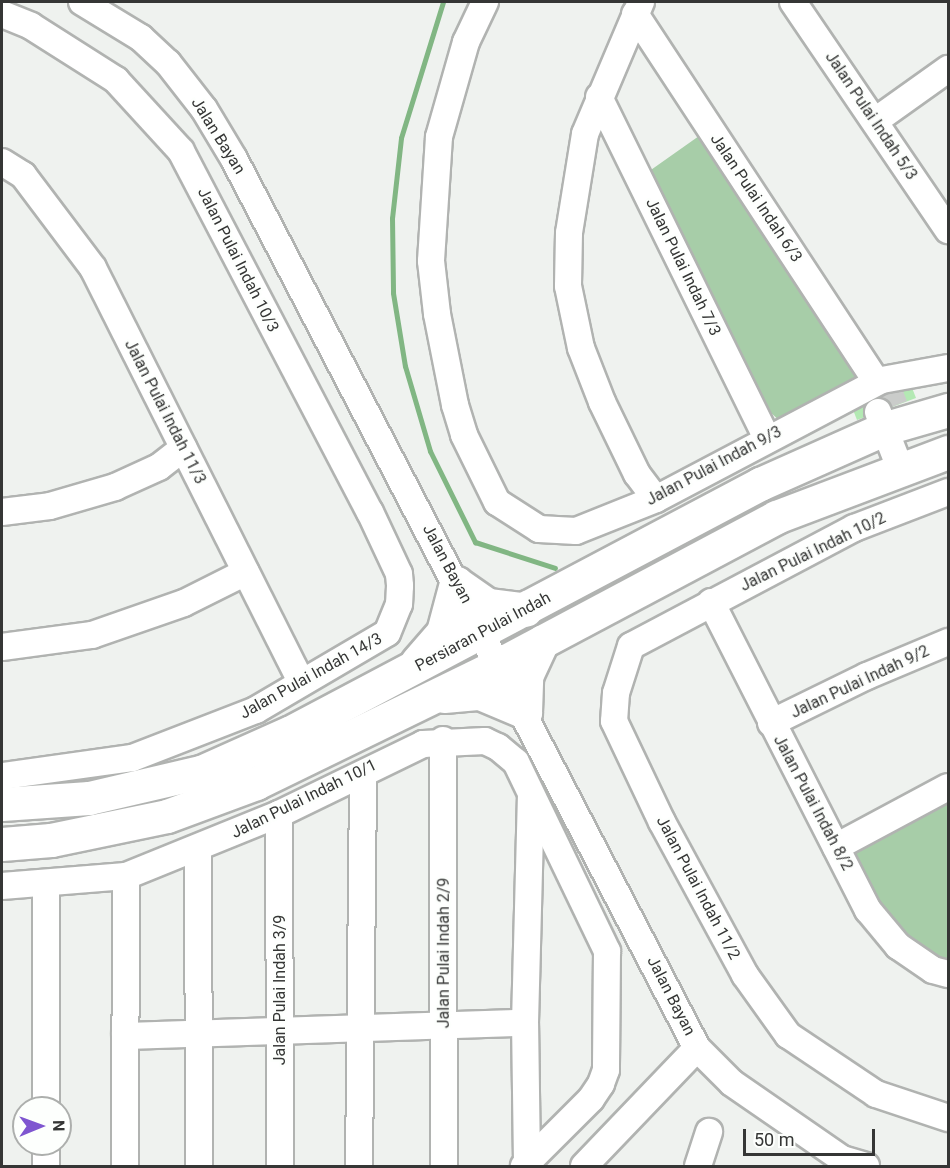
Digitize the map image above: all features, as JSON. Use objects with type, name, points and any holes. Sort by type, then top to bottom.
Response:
[{"type":"main road","name":"Persiaran Pulai Indah","points":[[2,844],[51,840],[167,816],[256,783],[410,688],[484,632],[760,484],[884,403],[948,410]]},
{"type":"main road","name":"Persiaran Pulai Indah","points":[[2,804],[89,798],[201,772],[291,732],[410,688],[500,664],[776,517],[948,452]]},
{"type":"main road","points":[[526,609],[488,605],[456,583],[443,632],[410,688],[480,693],[525,712],[526,676],[542,641]]},
{"type":"street","name":"Jalan Bayan","points":[[82,2],[141,38],[168,63],[204,109],[307,296],[456,583],[484,632],[697,1048],[732,1083],[842,1159],[866,1167]]},
{"type":"street","name":"Jalan Pulai Indah 9/3","points":[[485,2],[466,42],[439,138],[431,226],[437,314],[464,435],[497,502],[539,529],[576,531],[656,499],[767,438],[884,403],[948,369]]},
{"type":"street","name":"Jalan Pulai Indah 5/3","points":[[793,2],[948,230]]},
{"type":"street","points":[[638,8],[585,134],[574,187],[568,286],[581,348],[602,402],[638,474],[656,499]]},
{"type":"street","name":"Jalan Pulai Indah 6/3","points":[[638,8],[884,403],[906,466]]},
{"type":"street","name":"Jalan Pulai Indah 10/3","points":[[2,14],[31,26],[116,80],[181,151],[399,574]]},
{"type":"street","points":[[875,121],[948,69]]},
{"type":"street","name":"Jalan Pulai Indah 7/3","points":[[599,97],[767,438]]},
{"type":"street","name":"Jalan Pulai Indah 11/3","points":[[2,162],[22,176],[93,268],[301,682]]},
{"type":"street","points":[[2,512],[50,506],[115,487],[159,467],[183,448]]},
{"type":"street","name":"Jalan Pulai Indah 10/2","points":[[711,602],[854,528],[948,492]]},
{"type":"street","points":[[2,647],[92,635],[184,603],[246,572]]},
{"type":"street","name":"Jalan Pulai Indah 14/3","points":[[2,776],[132,758],[256,710],[387,633],[399,604],[399,574]]},
{"type":"street","name":"Jalan Pulai Indah 8/2","points":[[711,602],[868,910],[898,946],[933,970],[948,974]]},
{"type":"street","name":"Jalan Pulai Indah 11/2","points":[[711,602],[631,646],[616,693],[614,721],[662,822],[745,975],[788,1035],[876,1094],[948,1118]]},
{"type":"street","name":"Jalan Pulai Indah 9/2","points":[[771,723],[867,676],[948,642]]},
{"type":"street","name":"Jalan Pulai Indah 10/1","points":[[2,886],[46,885],[126,876],[279,814],[363,774],[387,758],[423,744],[443,740],[485,741],[516,762],[531,793]]},
{"type":"street","name":"Jalan Pulai Indah 2/9","points":[[443,740],[444,1167]]},
{"type":"street","points":[[359,1167],[363,774]]},
{"type":"street","points":[[836,847],[948,788]]},
{"type":"street","points":[[526,1165],[525,1023],[531,793]]},
{"type":"street","points":[[526,1165],[591,1099],[601,1083],[606,1058],[607,951],[603,937],[531,793]]},
{"type":"street","name":"Jalan Pulai Indah 3/9","points":[[279,814],[280,1167]]},
{"type":"street","points":[[198,848],[199,1167]]},
{"type":"street","points":[[125,1167],[126,876]]},
{"type":"street","points":[[46,885],[46,1096]]},
{"type":"street","points":[[125,1036],[525,1023]]},
{"type":"street","points":[[584,1167],[697,1048]]},
{"type":"street","points":[[698,1167],[708,1132]]},
{"type":"green space","points":[[699,136],[865,374],[852,381],[855,387],[782,423],[769,411],[648,172]]},
{"type":"green space","points":[[948,796],[948,962],[934,956],[888,920],[852,856],[856,846]]},
{"type":"building","points":[[909,380],[916,398],[857,420],[850,402]]},
{"type":"waterway","points":[[443,2],[401,138],[392,218],[393,293],[405,366],[430,451],[475,542],[555,568]]},
{"type":"tunnel","points":[[888,388],[895,406]]}]
